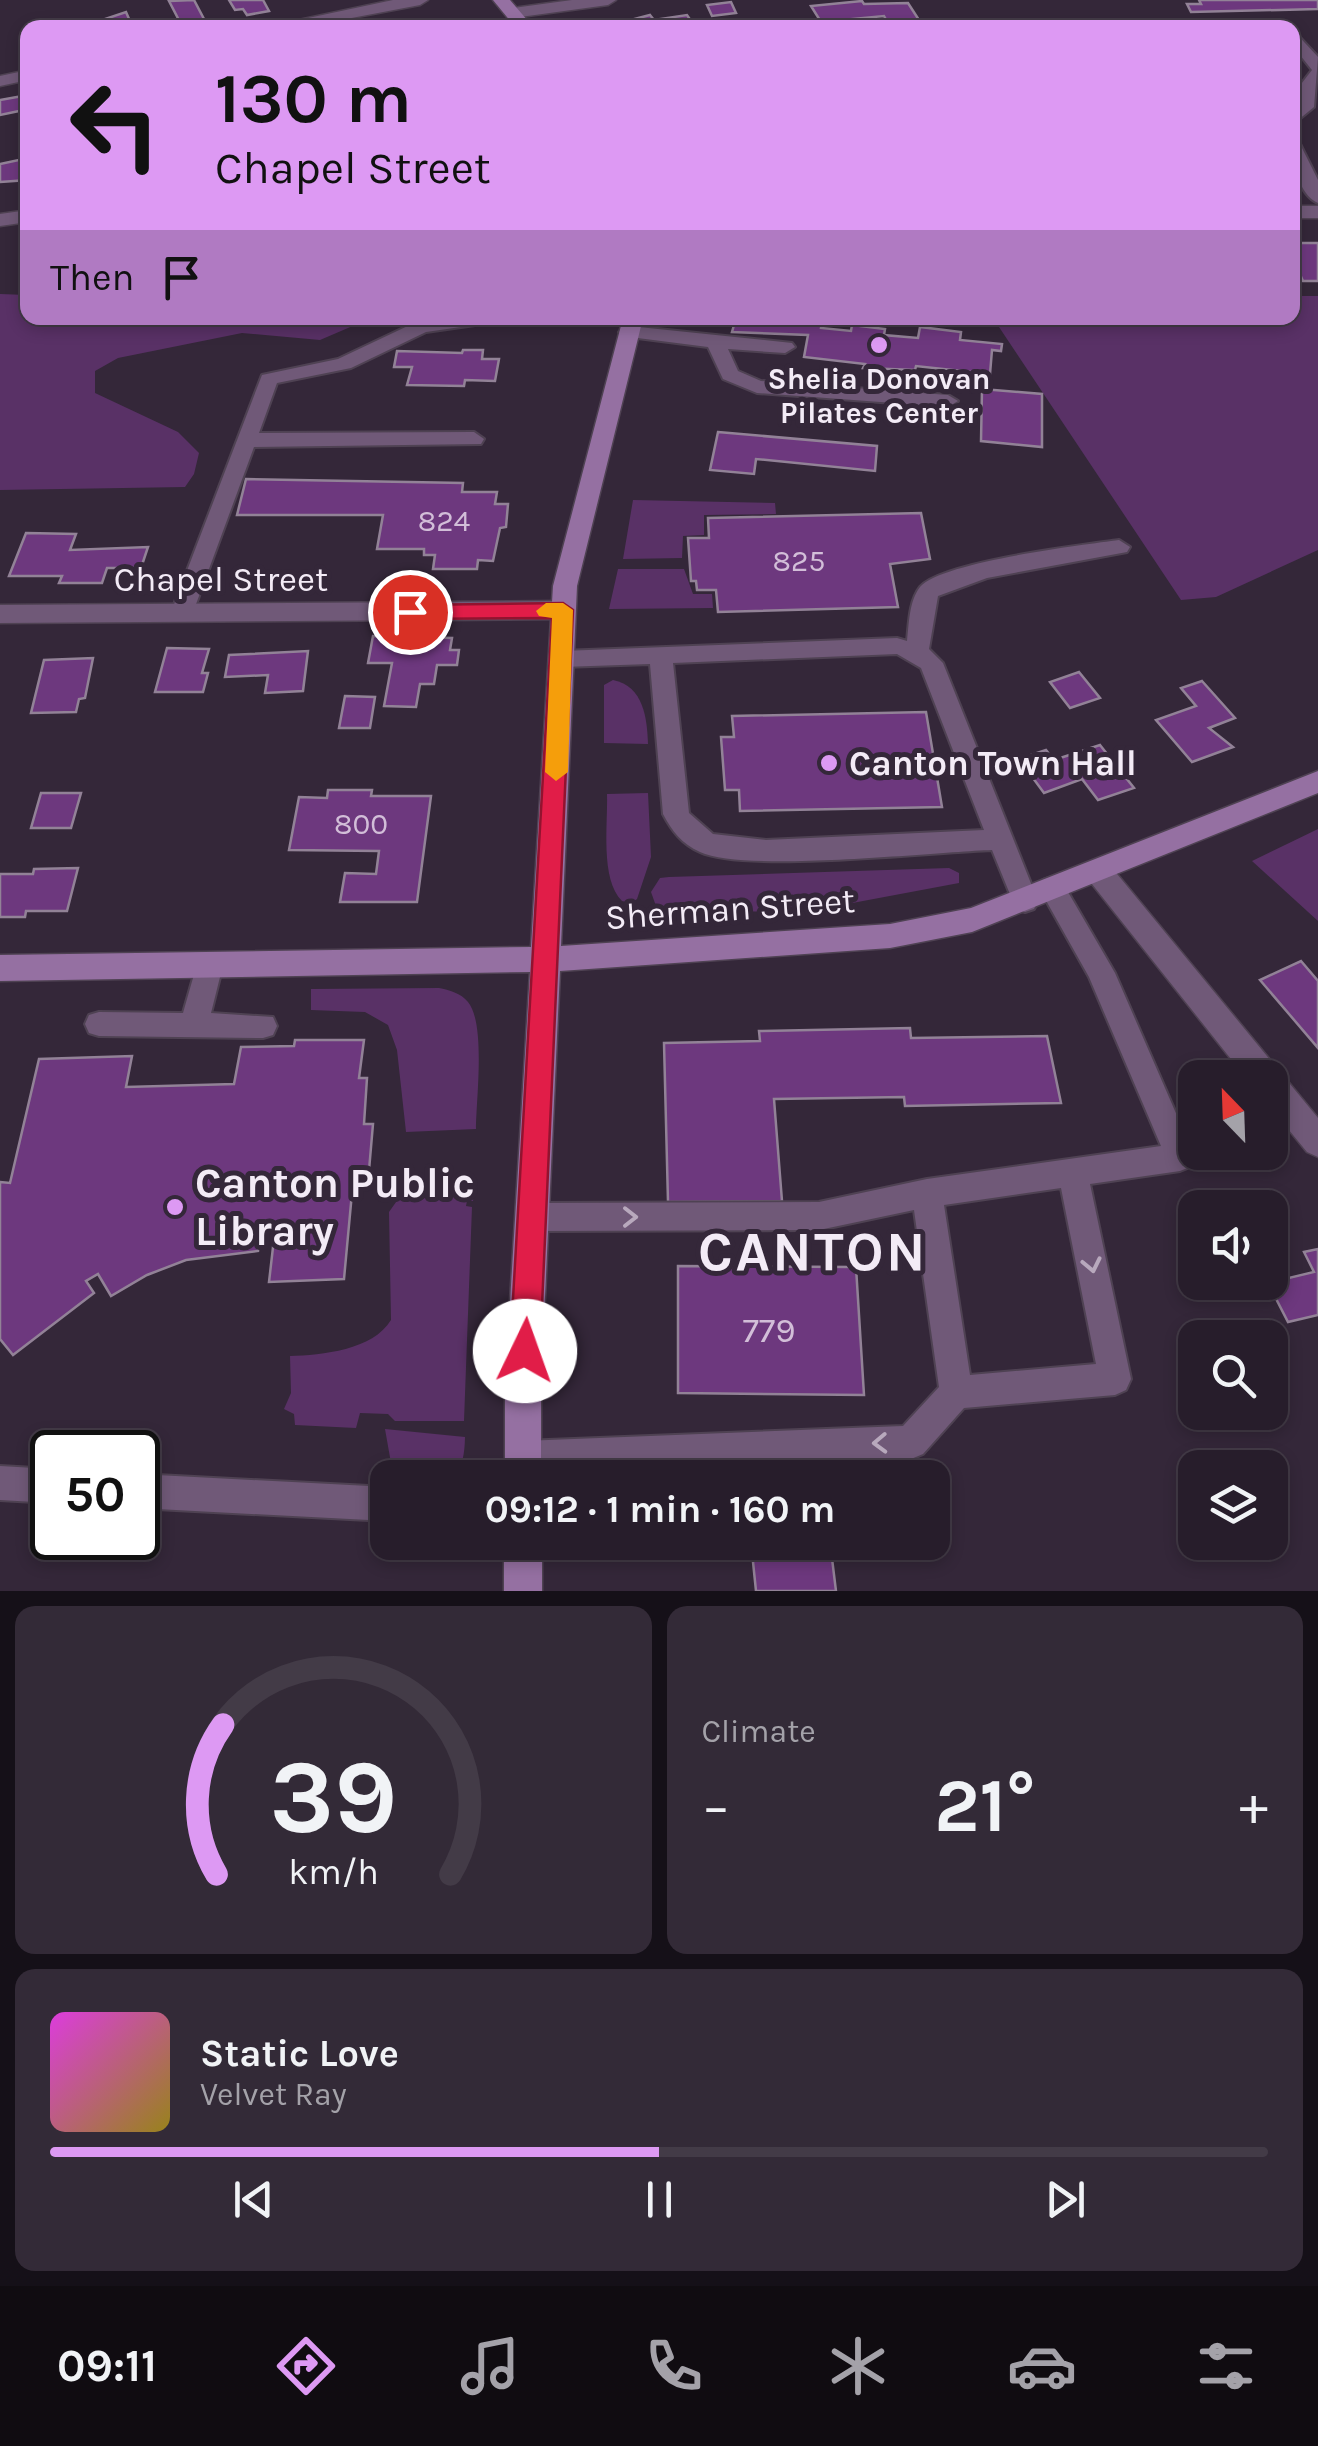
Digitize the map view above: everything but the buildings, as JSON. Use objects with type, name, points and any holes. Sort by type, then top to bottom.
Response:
[{"type":"main road","points":[[523,1460],[523,1384],[565,586],[631,325]]},
{"type":"main road","name":"Sherman Street","points":[[0,968],[548,960],[890,936],[972,920],[1025,901],[1318,782]]},
{"type":"main road","points":[[523,1560],[523,1591]]},
{"type":"street","points":[[312,20],[420,0]]},
{"type":"street","points":[[507,6],[608,0]]},
{"type":"street","name":"Chapel Street","points":[[0,614],[563,610]]},
{"type":"street","points":[[1098,871],[1252,1060]]},
{"type":"street","points":[[1288,1105],[1318,1142]]},
{"type":"lane","points":[[1300,45],[1318,70],[1309,78],[1306,107],[1300,113]]},
{"type":"lane","points":[[1300,160],[1318,198]]},
{"type":"lane","points":[[181,615],[269,379],[344,364],[422,327],[435,325]]},
{"type":"lane","points":[[631,325],[714,342],[784,347]]},
{"type":"lane","points":[[714,342],[730,375],[757,387],[948,401]]},
{"type":"lane","points":[[246,440],[474,439]]},
{"type":"lane","points":[[918,652],[927,594],[935,585],[968,575],[1119,547]]},
{"type":"lane","points":[[562,659],[897,646],[918,652],[930,663],[1025,901]]},
{"type":"lane","points":[[660,655],[676,814],[684,828],[707,844],[766,850],[1000,839]]},
{"type":"lane","points":[[533,1217],[819,1216],[928,1193],[1180,1157],[1101,973],[1052,888]]},
{"type":"lane","points":[[194,1026],[209,965]]},
{"type":"lane","points":[[99,1024],[263,1026]]},
{"type":"lane","points":[[642,1460],[910,1442],[956,1392],[1116,1380],[1072,1170]]},
{"type":"lane","points":[[928,1193],[956,1392]]},
{"type":"lane","points":[[0,1483],[30,1485]]},
{"type":"lane","points":[[160,1491],[370,1503]]},
{"type":"shaded area","points":[[0,294],[20,295],[20,325],[355,325],[320,340],[242,333],[118,358],[95,371],[95,393],[178,432],[199,453],[194,474],[185,487],[0,490]]},
{"type":"shaded area","points":[[1300,296],[1318,296],[1318,550],[1216,597],[1181,600],[998,325],[1300,325]]},
{"type":"shaded area","points":[[633,500],[775,503],[776,514],[704,515],[704,535],[683,536],[682,558],[623,559]]},
{"type":"shaded area","points":[[618,569],[684,569],[693,594],[712,594],[713,608],[609,609]]},
{"type":"shaded area","points":[[613,680],[631,689],[642,705],[648,744],[604,743],[604,685]]},
{"type":"shaded area","points":[[648,793],[651,857],[637,899],[631,903],[622,901],[611,879],[607,794]]},
{"type":"shaded area","points":[[1318,829],[1318,921],[1252,861]]},
{"type":"shaded area","points":[[949,868],[959,873],[959,883],[831,907],[770,912],[665,909],[656,906],[651,892],[660,878],[669,877]]},
{"type":"shaded area","points":[[439,988],[462,996],[474,1013],[478,1044],[476,1129],[406,1132],[397,1050],[388,1025],[365,1012],[311,1010],[311,989]]},
{"type":"shaded area","points":[[406,1188],[424,1194],[474,1191],[473,1201],[467,1201],[466,1206],[472,1207],[464,1421],[395,1421],[388,1414],[360,1413],[356,1428],[295,1425],[294,1414],[284,1409],[291,1393],[290,1356],[360,1344],[383,1330],[391,1320],[389,1212]]},
{"type":"shaded area","points":[[385,1429],[465,1437],[462,1460],[390,1460]]},
{"type":"slow traffic","points":[[546,611],[563,610],[556,772]]},
{"type":"place","name":"Shelia Donovan Pilates Center","points":[[879,345]]},
{"type":"place","name":"Canton Town Hall","points":[[829,763]]},
{"type":"place","name":"Canton Public Library","points":[[175,1207]]},
{"type":"district","name":"CANTON","points":[[813,1252]]},
{"type":"route","points":[[410,612],[563,610],[525,1351]]}]
